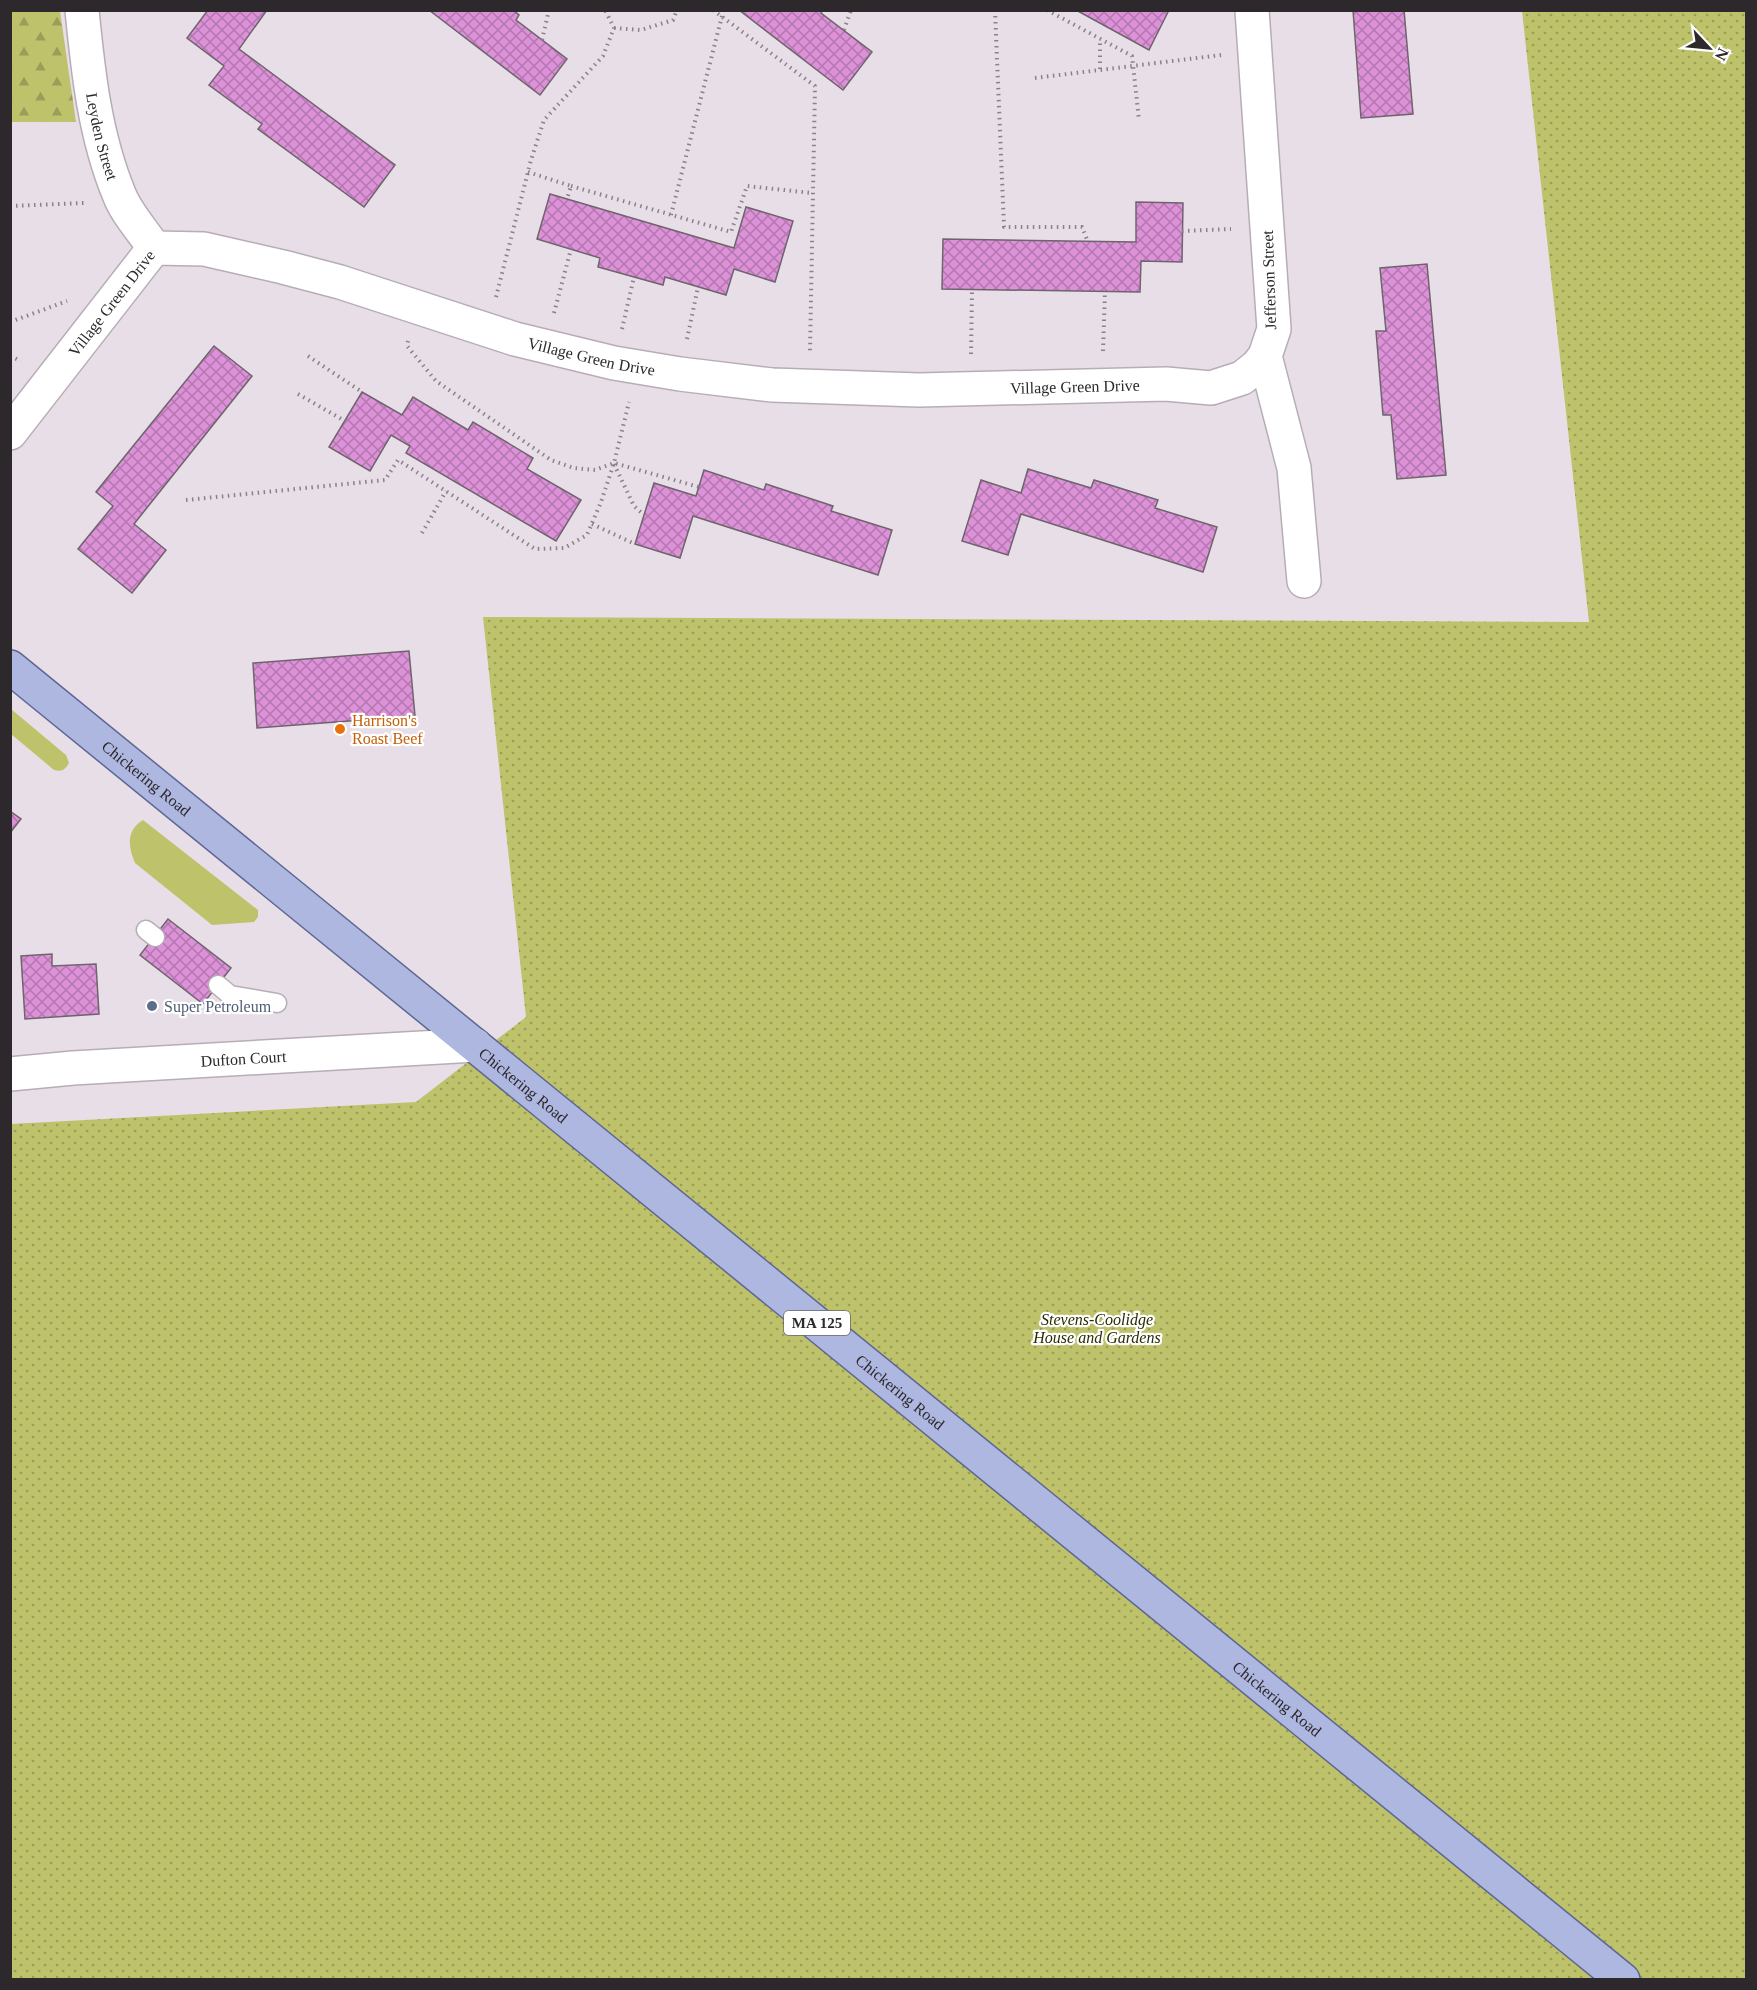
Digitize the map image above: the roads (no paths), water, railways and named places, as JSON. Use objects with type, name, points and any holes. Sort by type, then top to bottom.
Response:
[{"type":"main road","name":"Chickering Road","points":[[10,668],[1615,1977]]},
{"type":"street","name":"Leyden Street","points":[[82,10],[89,76],[103,146],[120,197],[154,248]]},
{"type":"street","name":"Jefferson Street","points":[[1252,10],[1274,329],[1265,356]]},
{"type":"street","name":"Village Green Drive","points":[[10,433],[154,248],[204,249],[334,280],[488,330],[626,365],[772,385],[919,390],[1102,384],[1166,384],[1211,388],[1242,378],[1265,356]]},
{"type":"street","points":[[1265,356],[1294,468],[1304,582]]},
{"type":"street","name":"Dufton Court","points":[[10,1074],[73,1068],[475,1046]]},
{"type":"lane","points":[[218,985],[230,995],[277,1003]]},
{"type":"place","name":"Harrison's Roast Beef","points":[[340,729]]},
{"type":"place","name":"Super Petroleum","points":[[152,1006]]},
{"type":"park label","name":"Stevens-Coolidge House and Gardens","points":[[1097,1328]]}]
